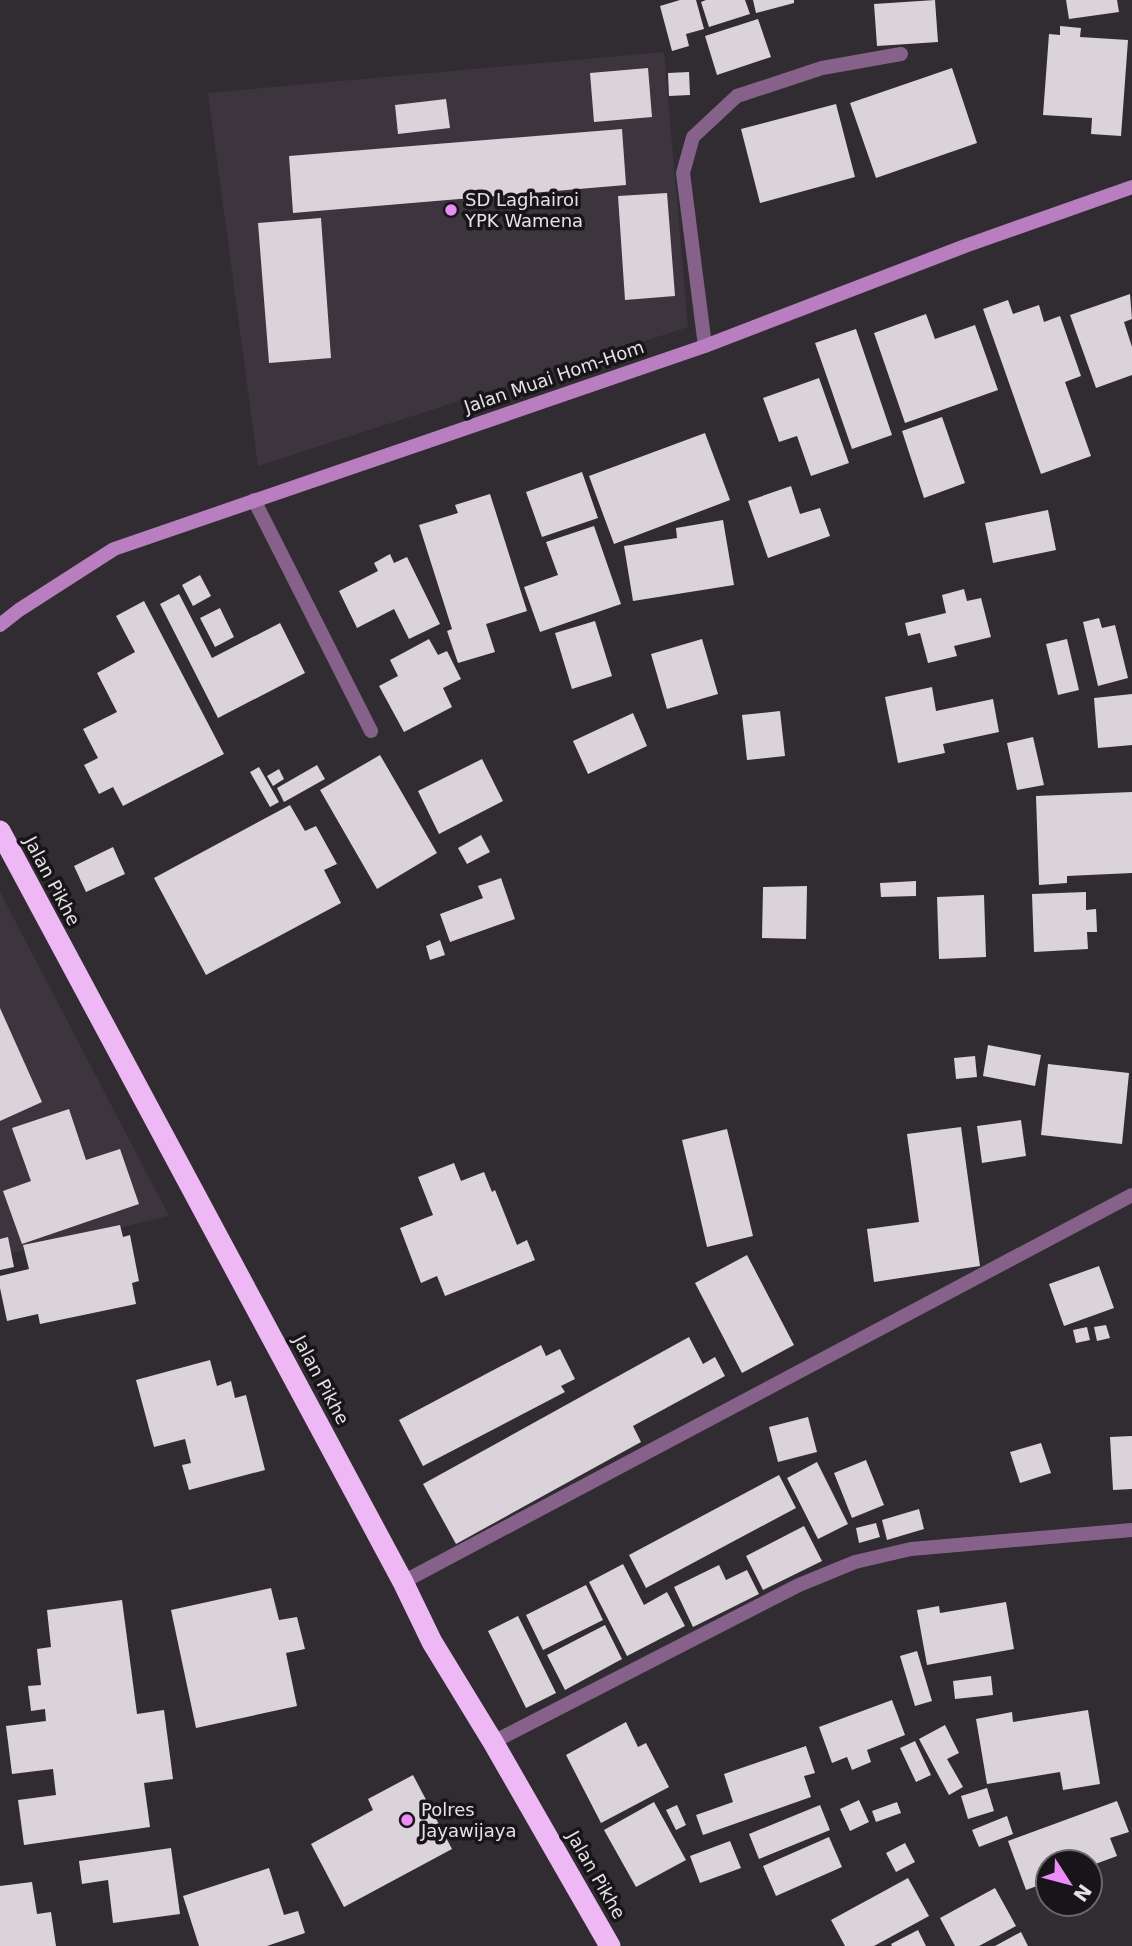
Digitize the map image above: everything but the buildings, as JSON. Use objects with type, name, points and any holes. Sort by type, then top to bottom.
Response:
[{"type":"highway","name":"Jalan Pikhe","points":[[0,831],[403,1582],[432,1642],[493,1742],[610,1946]]},
{"type":"street","points":[[705,346],[683,173],[693,137],[737,96],[822,68],[901,54]]},
{"type":"street","name":"Jalan Muai Hom-Hom","points":[[0,625],[114,549],[705,346],[965,246],[1132,187]]},
{"type":"street","points":[[254,500],[371,731]]},
{"type":"street","points":[[403,1582],[1132,1195]]},
{"type":"street","points":[[493,1742],[799,1586],[855,1562],[911,1549],[1132,1530]]},
{"type":"shaded area","name":"SD Laghairoi YPK Wamena","points":[[664,52],[688,327],[258,466],[208,93]]},
{"type":"shaded area","points":[[0,892],[169,1216],[0,1256]]},
{"type":"place","name":"SD Laghairoi YPK Wamena","points":[[451,210]]},
{"type":"place","name":"Polres Jayawijaya","points":[[407,1820]]}]
